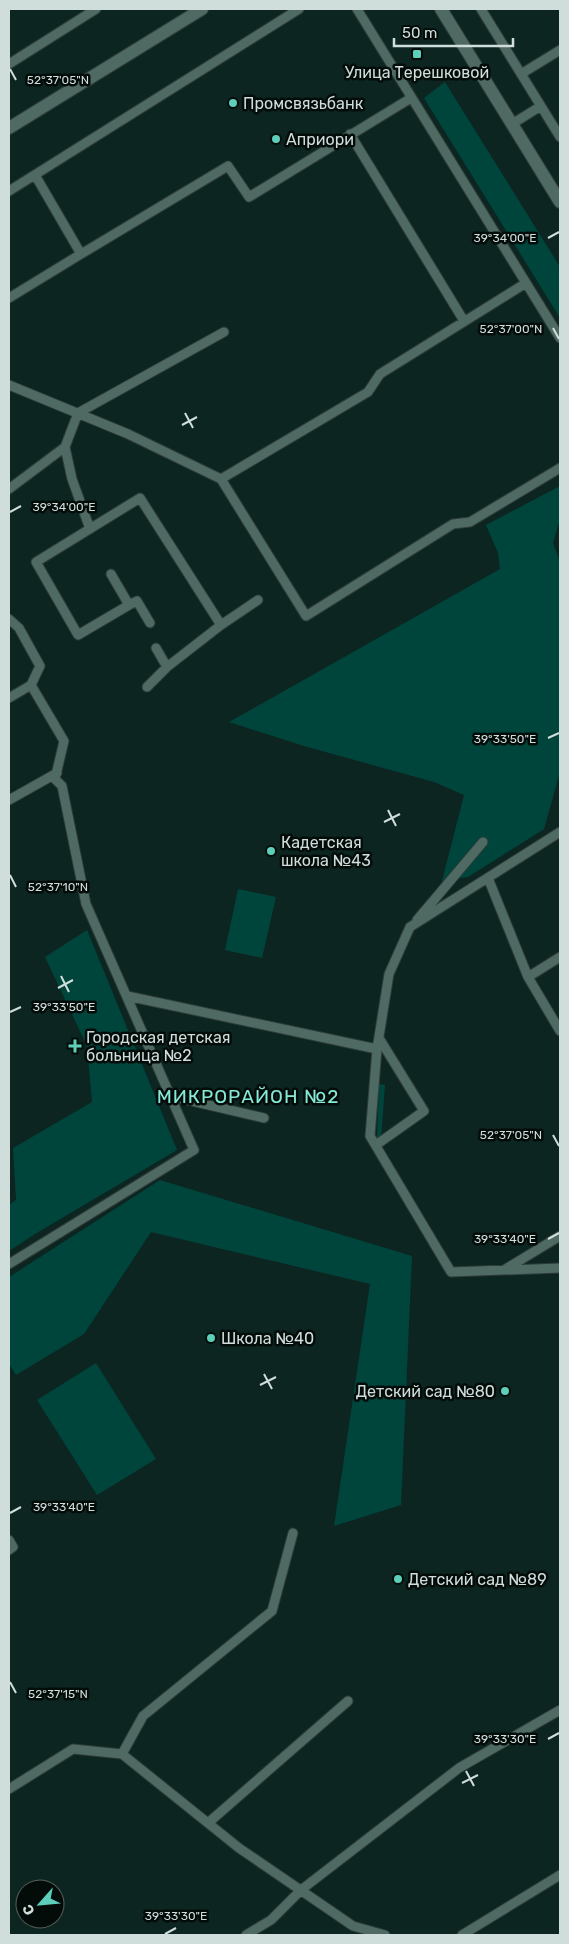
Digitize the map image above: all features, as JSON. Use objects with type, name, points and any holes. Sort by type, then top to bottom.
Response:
[{"type":"main road","points":[[9,128],[202,9]]},
{"type":"main road","points":[[441,9],[560,202]]},
{"type":"lane","points":[[9,64],[96,9]]},
{"type":"lane","points":[[9,191],[300,9]]},
{"type":"lane","points":[[357,9],[560,338]]},
{"type":"lane","points":[[481,9],[541,106],[556,121],[560,137]]},
{"type":"lane","points":[[521,74],[560,50]]},
{"type":"lane","points":[[9,298],[228,166],[249,197],[411,98]]},
{"type":"lane","points":[[512,124],[541,106]]},
{"type":"lane","points":[[350,134],[464,321]]},
{"type":"lane","points":[[35,175],[81,254]]},
{"type":"lane","points":[[221,478],[368,392],[380,374],[526,283]]},
{"type":"lane","points":[[9,489],[65,447],[78,413],[224,332]]},
{"type":"lane","points":[[9,386],[128,434],[221,478],[306,616],[453,524],[470,522],[560,468]]},
{"type":"lane","points":[[65,447],[72,480],[90,529]]},
{"type":"lane","points":[[150,623],[137,601],[78,635],[36,562],[140,498],[221,625]]},
{"type":"lane","points":[[111,574],[130,606]]},
{"type":"lane","points":[[147,687],[167,667],[221,625],[258,600]]},
{"type":"lane","points":[[9,619],[19,628],[40,666],[31,685],[9,698]]},
{"type":"lane","points":[[156,648],[167,667]]},
{"type":"lane","points":[[9,1264],[194,1150],[86,904],[62,786],[55,779],[64,741],[31,685]]},
{"type":"lane","points":[[9,800],[57,773]]},
{"type":"lane","points":[[410,927],[560,832]]},
{"type":"lane","points":[[483,842],[410,927],[389,974],[377,1049],[370,1136],[452,1272],[560,1268]]},
{"type":"lane","points":[[488,878],[528,977],[560,1031]]},
{"type":"lane","points":[[528,977],[560,957]]},
{"type":"lane","points":[[127,996],[377,1049]]},
{"type":"lane","points":[[376,1145],[424,1111],[379,1038]]},
{"type":"lane","points":[[170,1096],[264,1118]]},
{"type":"lane","points":[[504,1270],[560,1236]]},
{"type":"lane","points":[[122,1754],[143,1716],[272,1611],[293,1534]]},
{"type":"lane","points":[[9,1540],[13,1547],[9,1550]]},
{"type":"lane","points":[[208,1823],[348,1701]]},
{"type":"lane","points":[[246,1935],[271,1920],[301,1890],[459,1768],[560,1710]]},
{"type":"lane","points":[[9,1789],[73,1749],[122,1754],[239,1848],[353,1926],[385,1935]]},
{"type":"lane","points":[[462,1935],[560,1875]]},
{"type":"green space","points":[[445,82],[560,267],[560,318],[424,98]]},
{"type":"green space","points":[[560,486],[560,519],[553,543],[560,562],[560,772],[544,829],[468,877],[442,881],[464,795],[434,782],[304,746],[229,722],[500,569],[498,553],[486,525]]},
{"type":"green space","points":[[238,889],[276,897],[262,958],[225,950]]},
{"type":"green space","points":[[87,930],[177,1150],[9,1251],[9,1205],[16,1200],[13,1148],[92,1102],[87,1046],[45,957]]},
{"type":"green space","points":[[379,1084],[385,1085],[381,1138],[377,1139]]},
{"type":"green space","points":[[160,1180],[412,1256],[401,1505],[334,1526],[370,1284],[151,1232],[84,1334],[16,1375],[9,1364],[9,1277]]},
{"type":"green space","points":[[96,1363],[156,1459],[97,1495],[37,1400]]},
{"type":"place","name":"Улица Терешковой","points":[[417,54]]},
{"type":"place","name":"Промсвязьбанк","points":[[233,103]]},
{"type":"place","name":"Априори","points":[[276,139]]},
{"type":"place","name":"Кадетская школа №43","points":[[271,851]]},
{"type":"place","name":"Городская детская больница №2","points":[[75,1046]]},
{"type":"place","name":"Школа №40","points":[[211,1338]]},
{"type":"place","name":"Детский сад №80","points":[[505,1391]]},
{"type":"place","name":"Детский сад №89","points":[[398,1579]]},
{"type":"district","name":"МИКРОРАЙОН №2","points":[[248,1096]]}]
